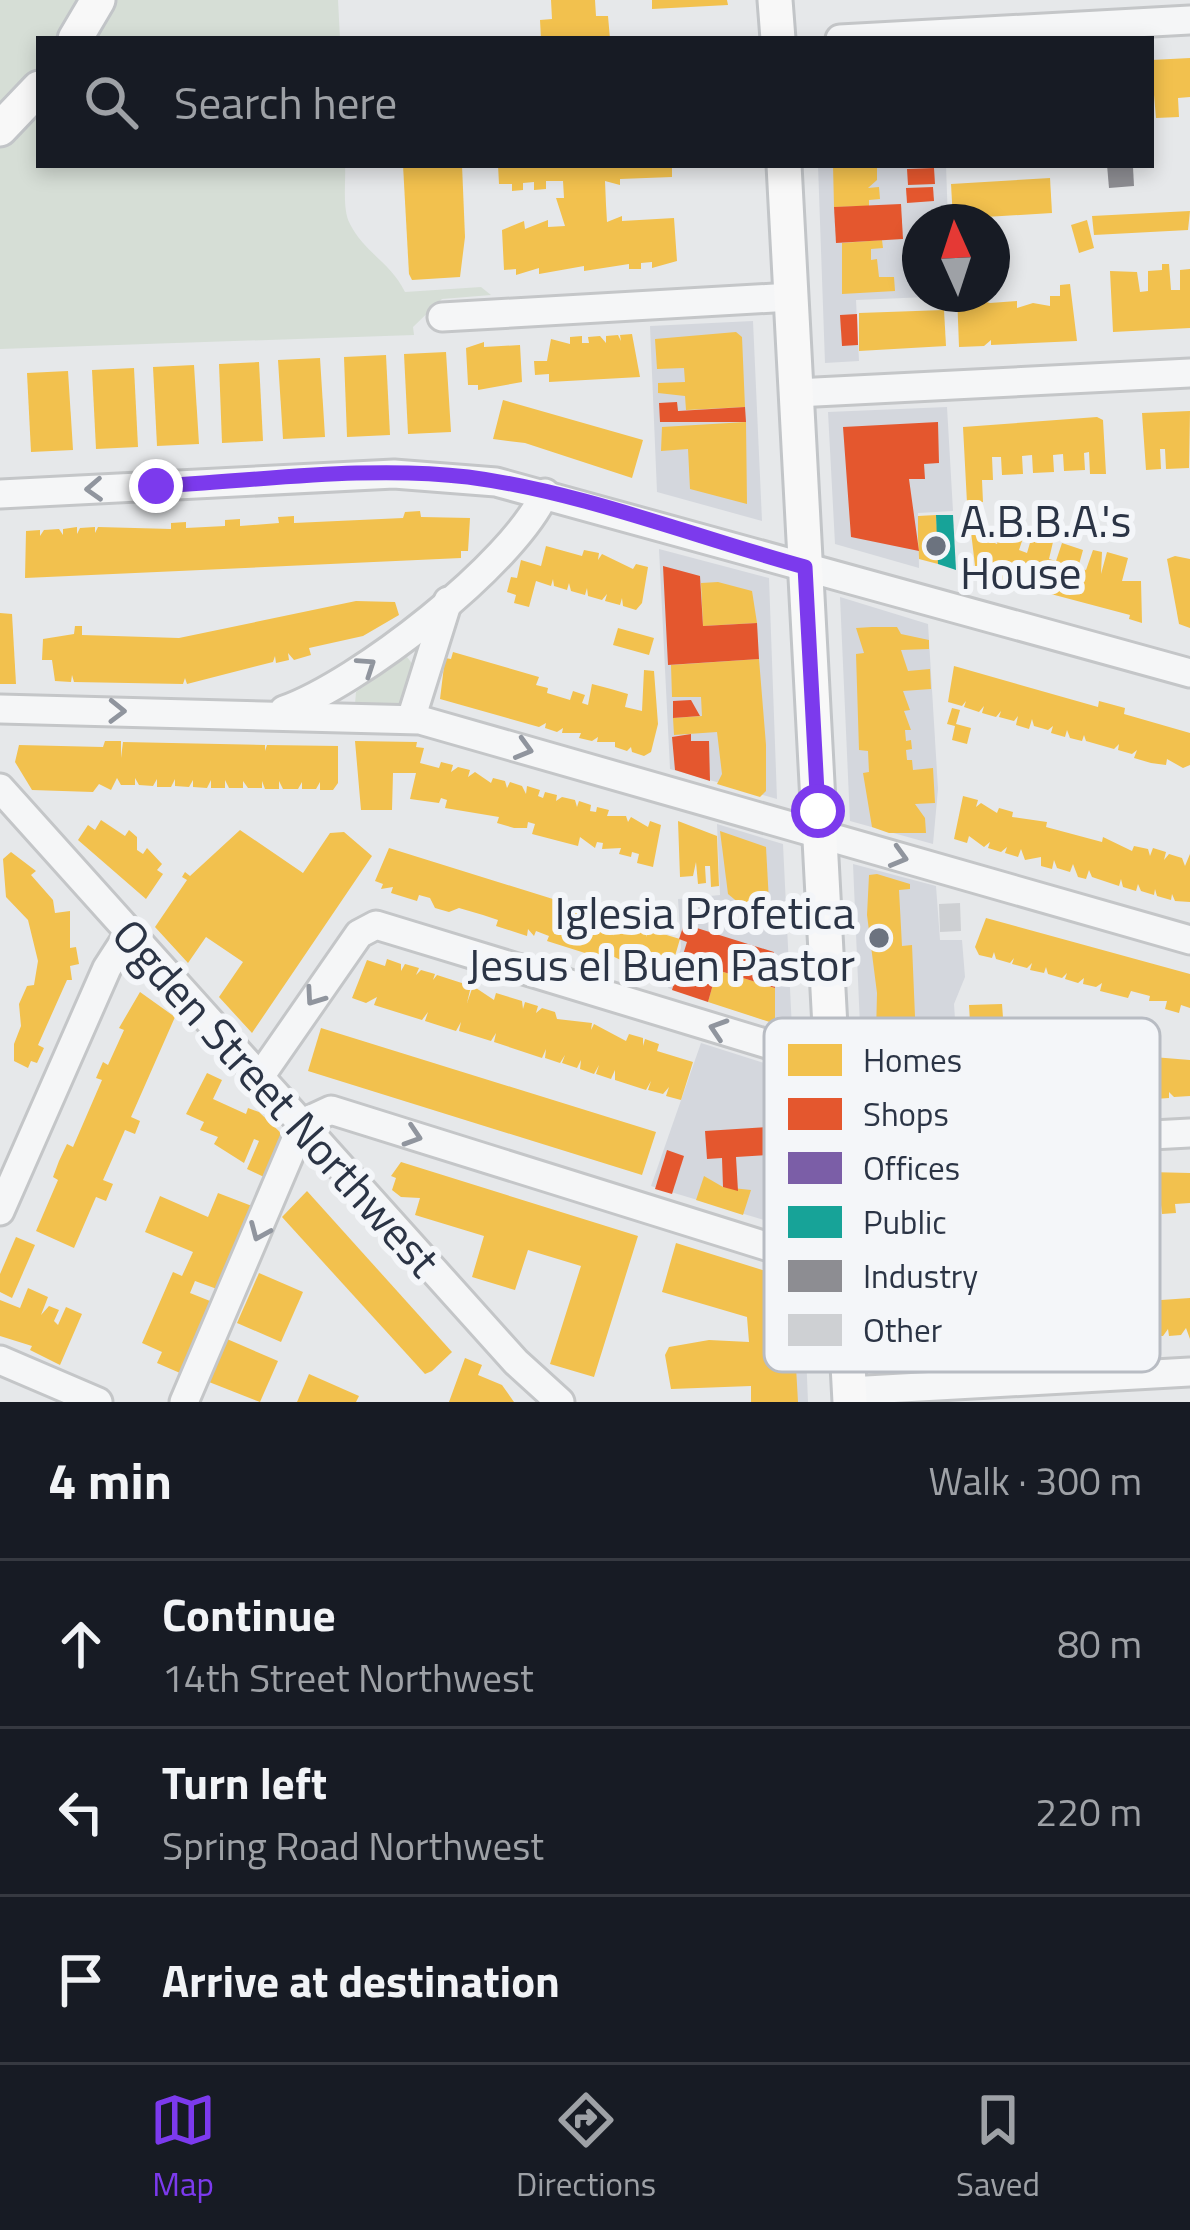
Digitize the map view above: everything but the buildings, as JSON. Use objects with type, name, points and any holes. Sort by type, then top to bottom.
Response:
[{"type":"main road","points":[[77,36],[98,0]]},
{"type":"main road","points":[[776,0],[778,36]]},
{"type":"main road","points":[[0,129],[36,91]]},
{"type":"main road","points":[[784,168],[829,1018]]},
{"type":"street","points":[[895,36],[1190,20]]},
{"type":"street","points":[[442,317],[791,297]]},
{"type":"street","points":[[796,393],[1190,373]]},
{"type":"street","points":[[0,494],[394,474],[467,477],[545,493],[1190,673]]},
{"type":"street","points":[[274,713],[360,672],[448,601],[524,527],[545,493]]},
{"type":"street","points":[[411,718],[448,601]]},
{"type":"street","points":[[0,709],[411,718],[1190,940]]},
{"type":"street","name":"Ogden Street Northwest","points":[[0,788],[517,1362],[560,1402]]},
{"type":"street","points":[[259,1078],[359,934],[376,925],[764,1043]]},
{"type":"street","points":[[0,1211],[107,968],[128,934]]},
{"type":"street","points":[[190,1400],[303,1124],[331,1110],[764,1245]]},
{"type":"street","points":[[1160,1135],[1190,1133]]},
{"type":"street","points":[[0,1360],[98,1402]]},
{"type":"street","points":[[849,1396],[1190,1372]]},
{"type":"shaded area","points":[[0,0],[338,0],[340,36],[36,36],[36,168],[345,168],[350,224],[405,292],[481,287],[491,295],[442,299],[413,327],[414,335],[0,349]]},
{"type":"shaded area","points":[[818,168],[946,168],[947,204],[902,204],[902,298],[856,300],[859,361],[825,363]]},
{"type":"shaded area","points":[[753,321],[762,521],[657,492],[650,326]]},
{"type":"shaded area","points":[[947,407],[953,511],[918,513],[919,568],[835,544],[828,412]]},
{"type":"shaded area","points":[[659,549],[769,578],[777,799],[670,769]]},
{"type":"shaded area","points":[[840,597],[928,624],[938,789],[933,844],[850,821]]},
{"type":"shaded area","points":[[407,657],[414,666],[399,706],[355,704],[356,692]]},
{"type":"shaded area","points":[[717,824],[783,844],[791,1018],[764,1020],[668,988],[681,948],[678,899],[720,895]]},
{"type":"shaded area","points":[[853,864],[936,886],[940,940],[962,940],[965,977],[954,1004],[955,1018],[860,1018]]},
{"type":"shaded area","points":[[701,1043],[764,1063],[764,1220],[651,1186]]},
{"type":"shaded area","points":[[773,1372],[807,1372],[808,1402],[775,1402]]},
{"type":"place","name":"A.B.B.A.'s House","points":[[936,546]]},
{"type":"place","name":"Iglesia Profetica Jesus el Buen Pastor","points":[[879,938]]},
{"type":"route","points":[[156,486],[380,474],[467,477],[524,487],[805,567],[818,811]]}]
